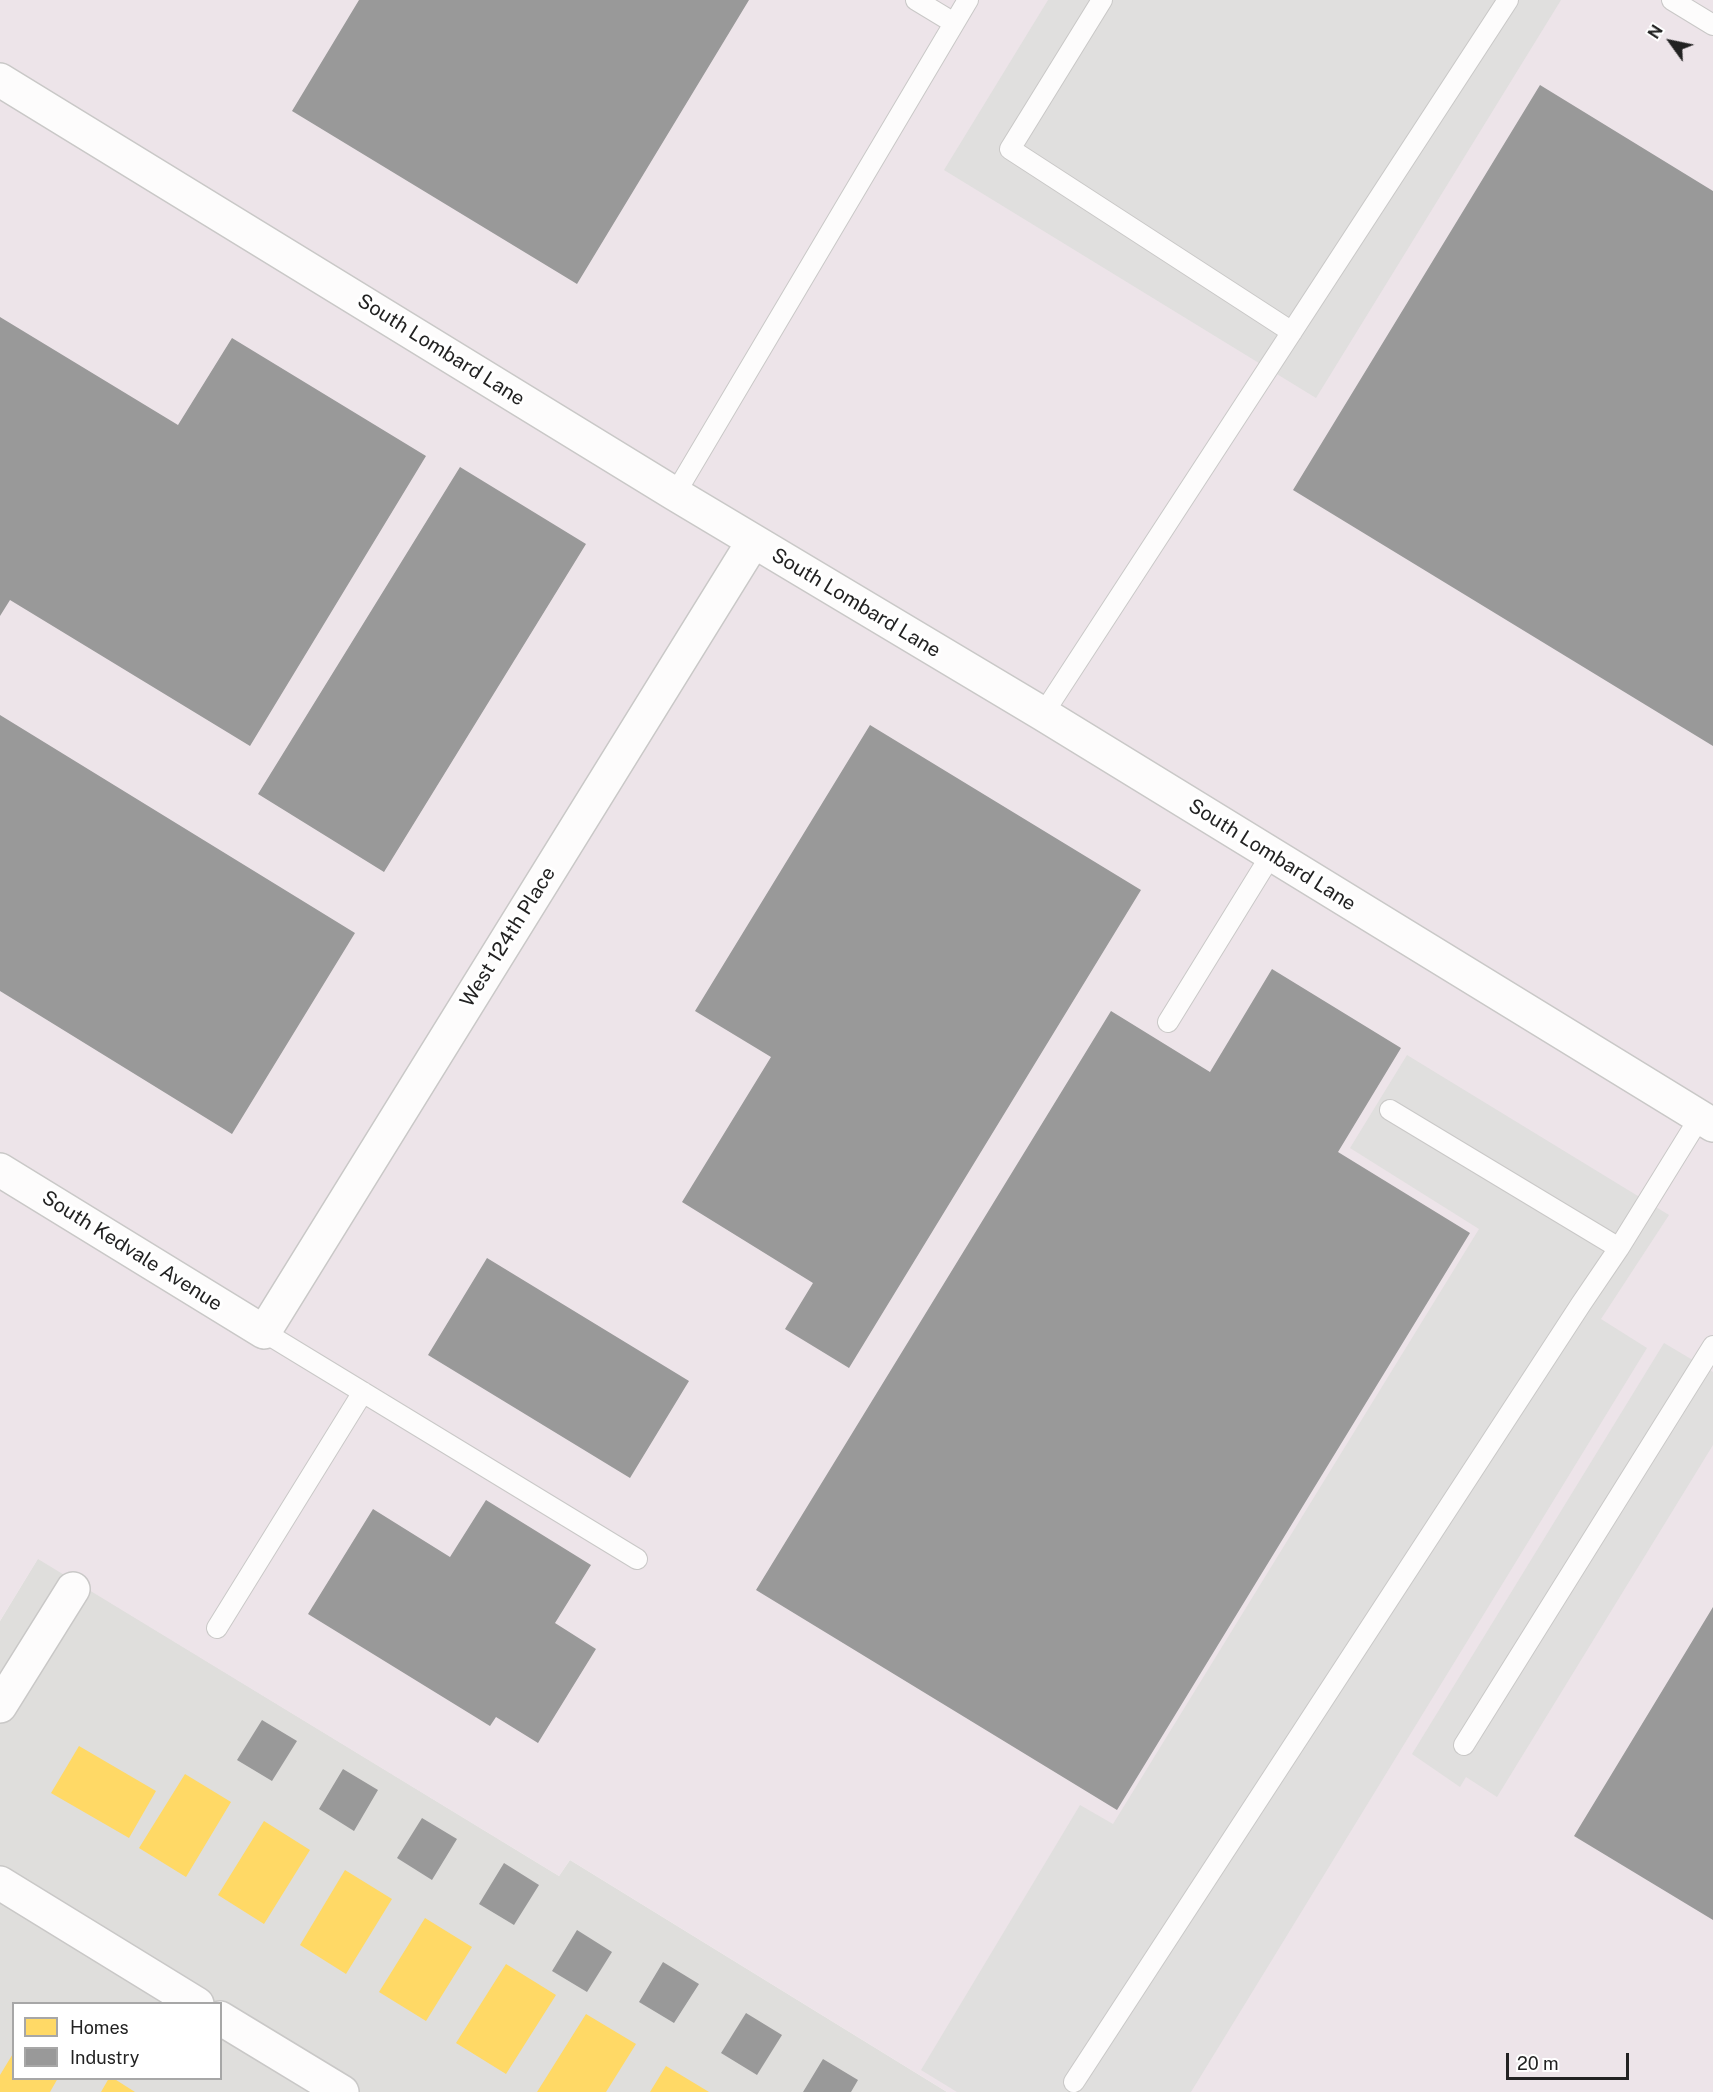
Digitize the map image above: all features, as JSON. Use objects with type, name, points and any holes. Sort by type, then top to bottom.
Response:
[{"type":"street","name":"South Lombard Lane","points":[[0,80],[753,542],[1043,714],[1706,1121]]},
{"type":"street","name":"West 124th Place","points":[[264,1332],[753,542]]},
{"type":"street","name":"South Kedvale Avenue","points":[[0,1170],[264,1332]]},
{"type":"street","points":[[0,1706],[73,1589]]},
{"type":"street","points":[[0,1883],[194,2002]]},
{"type":"street","points":[[222,2019],[342,2092]]},
{"type":"lane","points":[[916,0],[954,23]]},
{"type":"lane","points":[[675,494],[968,0]]},
{"type":"lane","points":[[1102,0],[1010,149],[1292,332]]},
{"type":"lane","points":[[1043,714],[1508,0]]},
{"type":"lane","points":[[1672,0],[1713,25]]},
{"type":"lane","points":[[1168,1023],[1271,855]]},
{"type":"lane","points":[[1390,1110],[1620,1248]]},
{"type":"lane","points":[[1074,2082],[1581,1304],[1706,1121]]},
{"type":"lane","points":[[264,1332],[637,1558]]},
{"type":"lane","points":[[1464,1744],[1713,1346]]},
{"type":"lane","points":[[217,1629],[363,1392]]},
{"type":"shaded area","points":[[0,0],[1713,0],[1713,2092],[947,2092],[570,1860],[559,1876],[38,1559],[0,1621]]},
{"type":"shaded area","points":[[1048,0],[1561,0],[1316,398],[944,170]]},
{"type":"shaded area","points":[[1407,1055],[1669,1215],[1601,1319],[1647,1348],[1191,2092],[957,2092],[921,2070],[1080,1805],[1113,1824],[1479,1229],[1350,1148]]},
{"type":"shaded area","points":[[1664,1343],[1713,1372],[1713,1445],[1497,1797],[1466,1777],[1460,1787],[1412,1754]]},
{"type":"shaded area","points":[[38,1558],[559,1876],[570,1860],[947,2092],[0,2092],[0,1621]]},
{"type":"building: Homes","points":[[79,1746],[156,1791],[129,1838],[51,1793]]},
{"type":"building: Homes","points":[[185,1774],[231,1802],[186,1877],[139,1848]]},
{"type":"building: Homes","points":[[264,1821],[310,1850],[264,1924],[218,1895]]},
{"type":"building: Homes","points":[[345,1870],[392,1899],[346,1974],[300,1945]]},
{"type":"building: Homes","points":[[425,1918],[472,1947],[426,2021],[379,1992]]},
{"type":"building: Homes","points":[[506,1964],[556,1995],[506,2074],[456,2043]]},
{"type":"building: Homes","points":[[586,2014],[636,2044],[606,2092],[537,2092]]},
{"type":"building: Homes","points":[[12,2055],[12,2080],[57,2080],[50,2092],[0,2092],[0,2075]]},
{"type":"building: Homes","points":[[666,2066],[709,2092],[650,2092]]},
{"type":"building: Homes","points":[[108,2080],[116,2080],[135,2092],[101,2092]]},
{"type":"building: Industry","points":[[359,0],[749,0],[577,284],[292,111]]},
{"type":"building: Industry","points":[[1540,85],[1713,191],[1713,746],[1293,490]]},
{"type":"building: Industry","points":[[0,317],[178,425],[232,338],[426,456],[250,746],[10,600],[0,616]]},
{"type":"building: Industry","points":[[460,467],[586,544],[384,872],[258,794]]},
{"type":"building: Industry","points":[[0,715],[355,933],[232,1134],[0,991]]},
{"type":"building: Industry","points":[[870,725],[1141,890],[849,1368],[785,1329],[813,1283],[682,1202],[771,1057],[695,1011]]},
{"type":"building: Industry","points":[[1272,969],[1401,1048],[1338,1152],[1470,1233],[1117,1810],[756,1590],[1111,1011],[1210,1072]]},
{"type":"building: Industry","points":[[487,1258],[689,1381],[630,1478],[428,1355]]},
{"type":"building: Industry","points":[[486,1500],[591,1565],[555,1623],[596,1649],[538,1743],[496,1717],[490,1726],[308,1614],[373,1509],[450,1557]]},
{"type":"building: Industry","points":[[1713,1607],[1713,1920],[1574,1836]]},
{"type":"building: Industry","points":[[262,1720],[297,1741],[272,1781],[237,1760]]},
{"type":"building: Industry","points":[[343,1769],[378,1790],[354,1831],[319,1809]]},
{"type":"building: Industry","points":[[422,1818],[457,1839],[432,1880],[397,1858]]},
{"type":"building: Industry","points":[[504,1863],[539,1885],[514,1925],[479,1904]]},
{"type":"building: Industry","points":[[577,1930],[612,1952],[587,1992],[552,1971]]},
{"type":"building: Industry","points":[[663,1962],[699,1984],[674,2023],[639,2002]]},
{"type":"building: Industry","points":[[746,2013],[782,2035],[757,2075],[721,2053]]},
{"type":"building: Industry","points":[[823,2059],[858,2080],[851,2092],[803,2092]]}]
